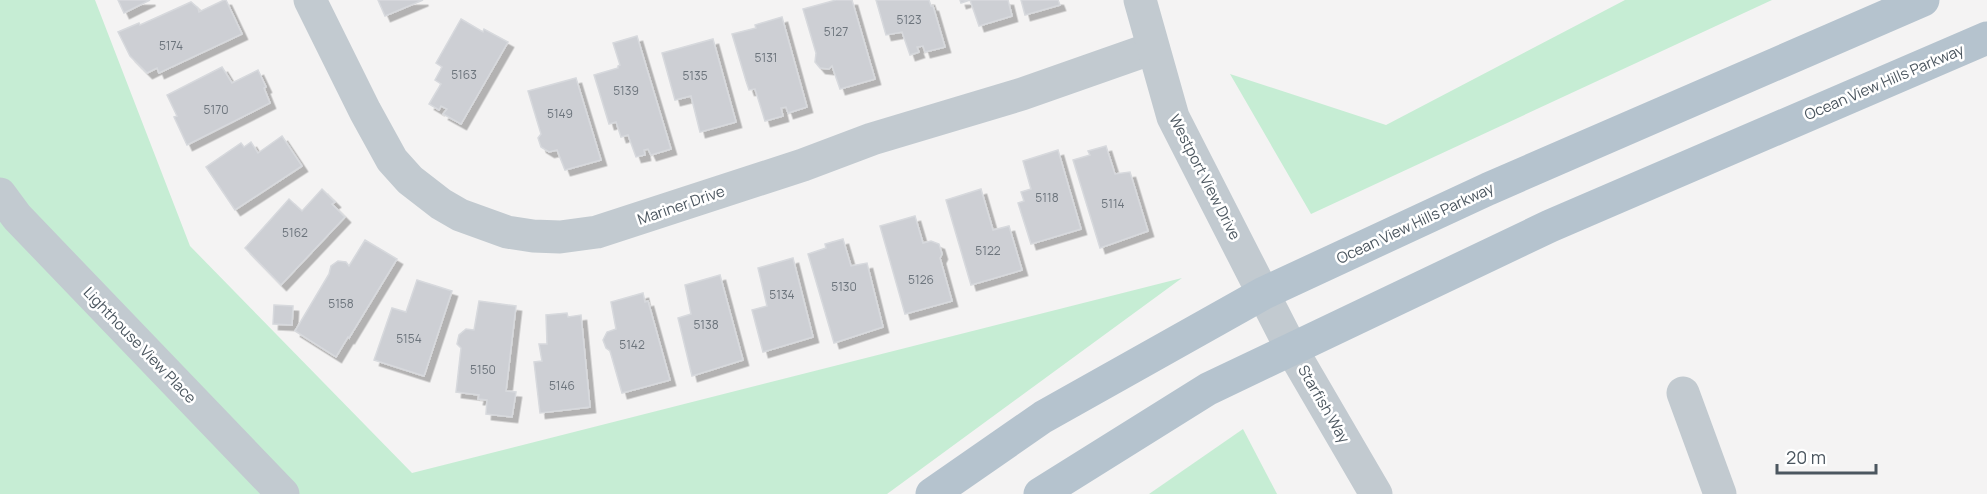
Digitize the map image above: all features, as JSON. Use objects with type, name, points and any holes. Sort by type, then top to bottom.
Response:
[{"type":"main road","name":"Ocean View Hills Parkway","points":[[932,494],[1043,417],[1488,189],[1923,0]]},
{"type":"main road","name":"Ocean View Hills Parkway","points":[[1040,494],[1208,389],[1550,226],[1987,38]]},
{"type":"street","name":"Mariner Drive","points":[[310,0],[392,160],[410,180],[441,204],[460,215],[507,232],[533,236],[569,237],[603,231],[803,165],[872,139],[1022,94],[1153,48]]},
{"type":"street","name":"Westport View Drive","points":[[1140,0],[1173,117],[1269,303]]},
{"type":"street","name":"Lighthouse View Place","points":[[0,194],[17,217],[283,494]]},
{"type":"street","name":"Starfish Way","points":[[1269,303],[1292,350],[1376,494]]},
{"type":"street","points":[[1683,393],[1720,494]]},
{"type":"green space","points":[[0,0],[95,0],[190,246],[412,473],[1182,278],[887,494],[0,494]]},
{"type":"green space","points":[[1625,0],[1772,0],[1311,214],[1230,74],[1386,125]]},
{"type":"green space","points":[[1243,429],[1277,494],[1149,494]]},
{"type":"building","points":[[118,0],[150,0],[124,13]]},
{"type":"building","points":[[224,0],[242,34],[159,73],[157,68],[147,73],[130,56],[118,32],[139,23],[140,25],[191,2],[199,12]]},
{"type":"building","points":[[378,0],[423,0],[385,16]]},
{"type":"building","points":[[836,0],[852,0],[875,79],[840,89],[832,66],[829,69],[820,68],[815,62],[816,53],[803,9]]},
{"type":"building","points":[[876,0],[929,0],[933,6],[945,47],[925,52],[923,46],[917,47],[919,52],[910,55],[902,32],[886,35]]},
{"type":"building","points":[[970,0],[1008,0],[1012,16],[979,26]]},
{"type":"building","points":[[1021,0],[1058,0],[1060,5],[1025,15]]},
{"type":"building","points":[[782,17],[807,107],[788,113],[786,107],[781,108],[783,116],[765,121],[755,89],[749,90],[732,34],[756,28],[755,25]]},
{"type":"building","points":[[461,19],[483,32],[484,29],[508,42],[461,124],[443,114],[447,109],[441,106],[439,110],[429,104],[441,84],[435,80],[442,67],[436,63]]},
{"type":"building","points":[[637,36],[671,149],[651,155],[648,149],[644,150],[645,155],[636,157],[628,135],[621,137],[616,122],[609,124],[594,75],[618,68],[620,65],[613,43]]},
{"type":"building","points":[[713,39],[736,122],[700,132],[691,96],[675,100],[662,53]]},
{"type":"building","points":[[222,67],[232,83],[258,70],[270,103],[187,145],[167,95]]},
{"type":"building","points":[[576,78],[601,160],[565,170],[557,150],[549,152],[541,147],[538,138],[541,134],[528,91]]},
{"type":"building","points":[[282,136],[302,166],[235,210],[206,167],[241,143],[244,147],[251,142],[258,153]]},
{"type":"building","points":[[1106,146],[1115,174],[1130,172],[1148,231],[1100,248],[1073,160],[1090,155],[1088,151]]},
{"type":"building","points":[[1058,150],[1081,229],[1031,244],[1018,203],[1024,201],[1021,192],[1031,189],[1023,161]]},
{"type":"building","points":[[322,189],[345,217],[281,285],[245,248],[289,199],[302,211]]},
{"type":"building","points":[[981,189],[993,230],[1009,226],[1022,270],[971,285],[946,200]]},
{"type":"building","points":[[915,216],[923,243],[931,241],[939,244],[942,254],[940,258],[952,301],[905,314],[880,226]]},
{"type":"building","points":[[843,239],[851,266],[867,263],[883,327],[834,343],[808,254],[826,248],[825,244]]},
{"type":"building","points":[[365,240],[397,259],[336,357],[295,331],[329,274],[331,266],[338,261],[346,262],[349,266]]},
{"type":"building","points":[[793,258],[813,337],[763,352],[752,310],[767,306],[758,268]]},
{"type":"building","points":[[720,275],[743,360],[692,376],[678,318],[691,314],[685,285]]},
{"type":"building","points":[[417,280],[452,291],[424,376],[374,360],[392,308],[406,312]]},
{"type":"building","points":[[643,293],[645,302],[648,301],[670,380],[622,393],[610,351],[603,340],[607,332],[616,329],[611,302]]},
{"type":"building","points":[[479,301],[516,306],[506,391],[516,392],[512,417],[486,414],[487,400],[478,399],[479,395],[456,392],[461,348],[457,344],[459,335],[466,329],[474,330]]},
{"type":"building","points":[[274,305],[293,306],[292,325],[273,324]]},
{"type":"building","points":[[567,313],[568,317],[581,315],[590,407],[540,413],[534,362],[542,361],[539,344],[547,344],[546,315]]}]
